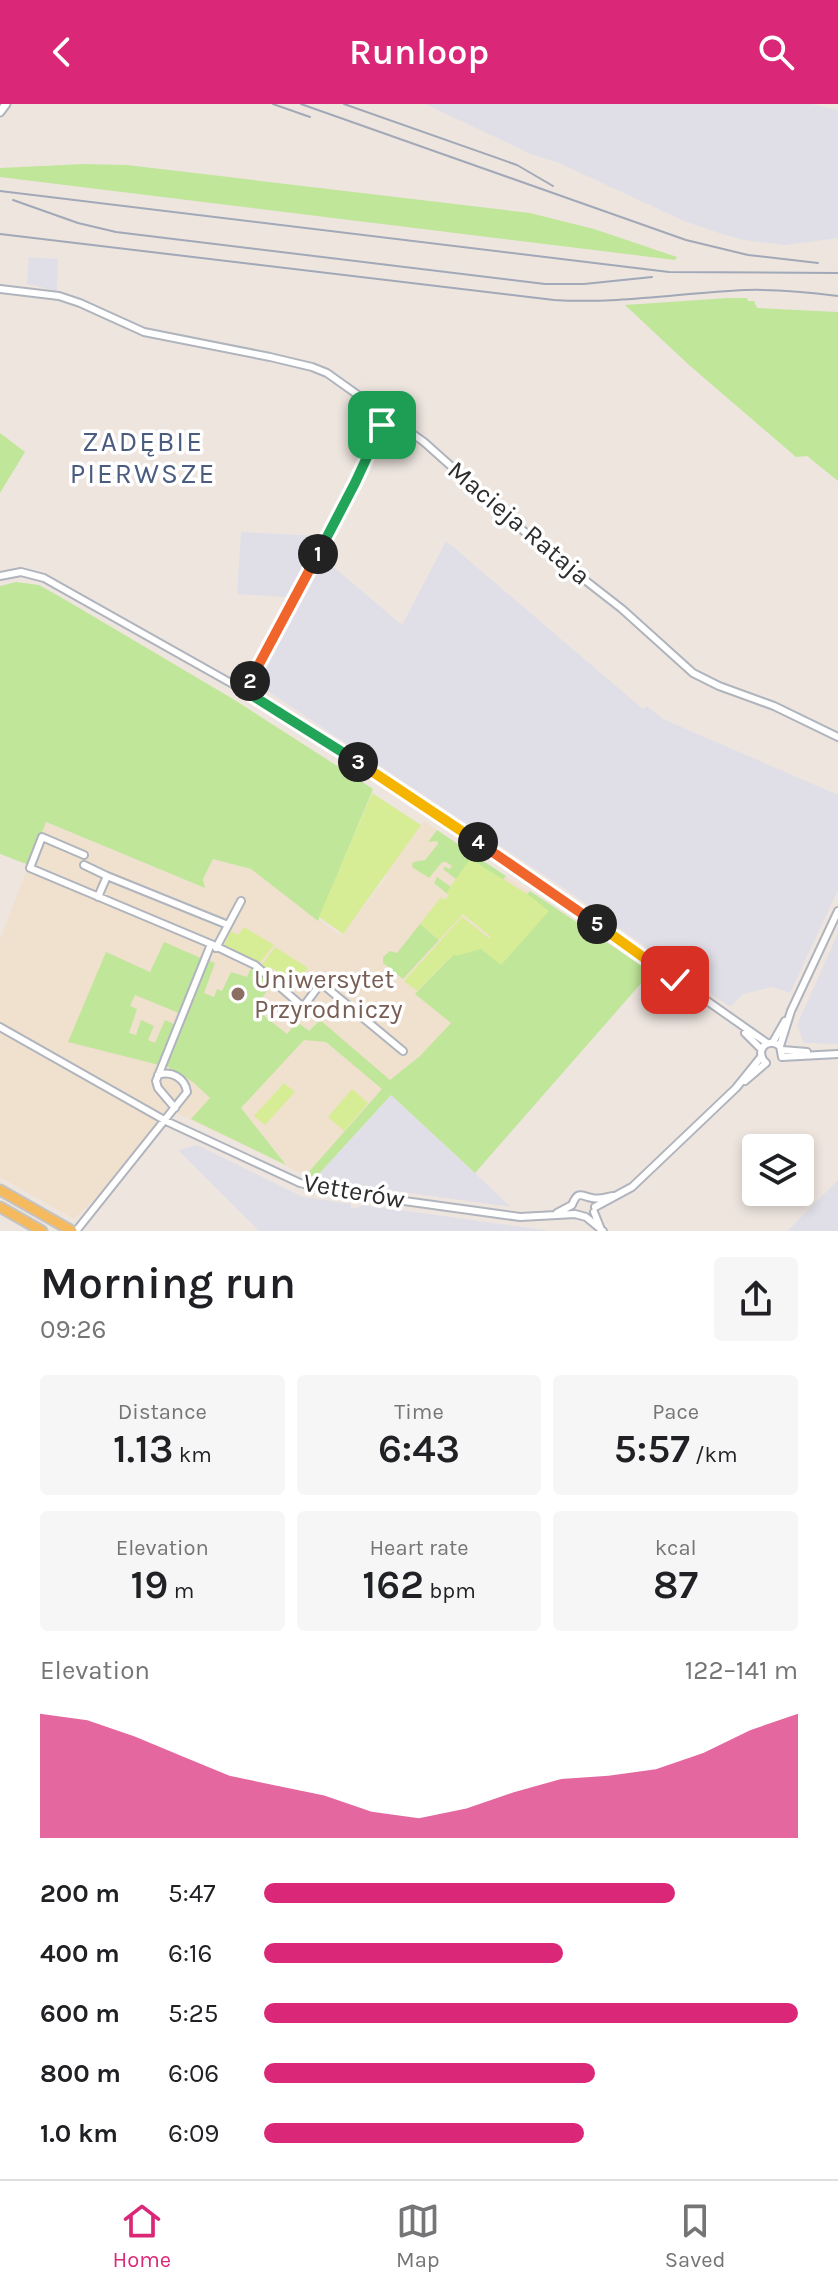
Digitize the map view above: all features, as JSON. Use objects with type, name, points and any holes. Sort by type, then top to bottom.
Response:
[{"type":"main road","points":[[0,1190],[74,1231]]},
{"type":"main road","points":[[0,1207],[42,1231]]},
{"type":"street","points":[[0,112],[6,104]]},
{"type":"street","name":"Macieja Rataja","points":[[1,288],[70,299],[136,330],[202,342],[327,373],[424,442],[536,542],[622,609],[693,673],[774,706],[838,737]]},
{"type":"street","points":[[245,691],[398,405]]},
{"type":"street","points":[[0,576],[21,572],[44,578],[326,740],[517,868],[731,1019],[772,1054],[838,1054]]},
{"type":"street","points":[[84,855],[42,837],[30,868],[255,965],[303,1007],[321,983],[403,1051]]},
{"type":"street","points":[[84,865],[228,925]]},
{"type":"street","points":[[98,897],[107,876]]},
{"type":"street","points":[[175,1108],[158,1088],[158,1075],[214,946],[241,901]]},
{"type":"street","points":[[615,1196],[593,1198],[580,1195],[572,1205],[575,1214],[586,1217],[632,1187],[772,1054],[838,911]]},
{"type":"street","name":"Vetterów","points":[[0,1027],[166,1121],[286,1178],[310,1186],[520,1217],[575,1214]]},
{"type":"street","points":[[74,1231],[187,1092],[185,1083],[176,1076],[158,1075]]},
{"type":"street","points":[[593,1198],[602,1230]]},
{"type":"street","name":"Vetterów","points":[[554,1215],[572,1205]]},
{"type":"street","points":[[586,1217],[602,1230]]},
{"type":"shaded area","points":[[425,104],[811,104],[838,110],[838,238],[785,245],[722,234],[684,221]]},
{"type":"shaded area","points":[[29,257],[58,259],[57,291],[27,284]]},
{"type":"shaded area","points":[[241,532],[319,536],[287,597],[237,594]]},
{"type":"shaded area","points":[[446,541],[643,709],[647,706],[663,719],[838,795],[838,890],[790,993],[773,987],[743,994],[730,1007],[565,889],[260,686],[258,681],[324,559],[402,625]]},
{"type":"shaded area","name":"Uniwersytet Przyrodniczy","points":[[424,821],[553,906],[440,1041],[316,1177],[170,1110],[105,1189],[74,1219],[0,1177],[0,940],[45,822],[204,888],[203,879],[213,859],[251,869],[341,936]]},
{"type":"shaded area","points":[[838,933],[838,1044],[804,1043],[797,1025]]},
{"type":"shaded area","points":[[391,1095],[511,1207],[316,1177]]},
{"type":"shaded area","points":[[197,1145],[303,1197],[351,1204],[351,1208],[363,1205],[551,1231],[259,1231],[178,1150]]},
{"type":"shaded area","points":[[838,1180],[838,1231],[787,1231],[814,1206]]},
{"type":"green space","points":[[127,165],[530,213],[594,229],[677,257],[675,260],[0,177],[0,168]]},
{"type":"green space","points":[[747,298],[754,301],[757,308],[838,312],[838,481],[807,456],[796,457],[625,305]]},
{"type":"green space","points":[[0,433],[25,452],[0,493]]},
{"type":"green space","points":[[16,582],[39,585],[64,599],[233,699],[373,789],[318,921],[251,869],[213,859],[203,879],[205,888],[46,822],[29,865],[0,854],[0,586]]},
{"type":"green space","points":[[372,793],[421,825],[343,934],[319,917]]},
{"type":"green space","points":[[437,830],[506,876],[470,920],[455,900],[434,883],[437,877],[451,887],[456,879],[443,869],[452,866],[442,862],[429,878],[412,867],[413,862],[425,860],[438,844],[437,841],[428,842]]},
{"type":"green space","points":[[470,859],[549,911],[501,965],[481,949],[454,954],[417,991],[404,981],[462,917],[491,937],[463,914],[439,940],[420,924],[441,897],[445,900],[449,895],[447,892]]},
{"type":"green space","points":[[530,891],[651,972],[475,1173],[391,1095],[316,1177],[306,1175],[382,1089],[326,1042],[304,1040],[241,1108],[286,1165],[191,1119],[210,1098],[193,1082],[165,1065],[207,960],[215,963],[204,993],[214,997],[217,989],[222,991],[231,972],[247,977],[251,968],[272,984],[261,999],[265,1001],[258,1011],[287,1034],[297,1022],[309,1031],[320,1020],[390,1080],[420,1056],[451,1023],[415,994],[454,954],[481,948]]},
{"type":"green space","points":[[420,924],[439,940],[403,979],[383,963],[383,957],[390,951],[397,953]]},
{"type":"green space","points":[[244,927],[274,945],[259,964],[223,947],[231,931],[238,935]]},
{"type":"green space","points":[[164,942],[203,959],[181,1014],[135,995],[130,1006],[137,1009],[129,1033],[136,1035],[141,1020],[154,1026],[148,1040],[155,1043],[165,1020],[176,1025],[159,1065],[68,1042],[106,952],[150,972]]},
{"type":"green space","points":[[275,947],[308,968],[293,988],[287,988],[278,980],[275,969],[261,966]]},
{"type":"green space","points":[[284,1083],[295,1092],[265,1125],[254,1116]]},
{"type":"green space","points":[[352,1089],[368,1103],[344,1131],[328,1117]]},
{"type":"railway","points":[[273,104],[310,117]]},
{"type":"railway","points":[[301,104],[686,240],[748,255],[818,263]]},
{"type":"railway","points":[[344,104],[517,165],[553,186]]},
{"type":"railway","points":[[0,191],[669,272],[838,273]]},
{"type":"railway","points":[[13,200],[78,223],[116,232],[545,284],[584,284],[652,277]]},
{"type":"railway","points":[[0,234],[554,300],[626,299],[757,290],[838,296]]},
{"type":"place","name":"Uniwersytet Przyrodniczy","points":[[238,994]]},
{"type":"district","name":"ZADĘBIE PIERWSZE","points":[[143,457]]},
{"type":"route","points":[[382,425],[370,454],[245,691],[326,740],[555,894],[675,980]]}]
